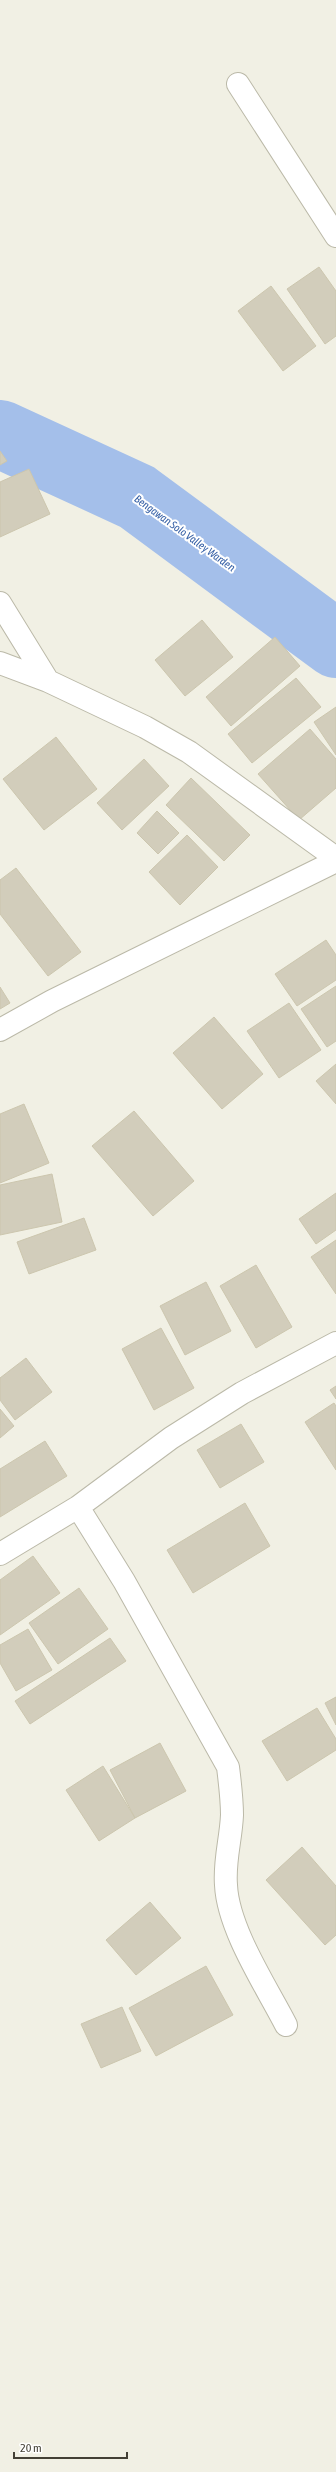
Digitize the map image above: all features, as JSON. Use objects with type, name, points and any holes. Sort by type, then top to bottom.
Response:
[{"type":"street","points":[[238,84],[336,236]]},
{"type":"street","points":[[0,603],[48,681]]},
{"type":"street","points":[[0,663],[48,681],[145,727],[188,752],[336,860],[52,1001],[0,1030]]},
{"type":"street","points":[[0,1554],[78,1507],[171,1438],[242,1393],[336,1343]]},
{"type":"street","points":[[78,1507],[124,1580],[228,1767],[232,1792],[232,1816],[225,1864],[228,1906],[240,1935],[286,2025]]},
{"type":"building","points":[[319,267],[336,291],[336,336],[325,344],[287,289]]},
{"type":"building","points":[[271,286],[316,346],[283,371],[238,311]]},
{"type":"building","points":[[0,451],[7,461],[0,465]]},
{"type":"building","points":[[29,469],[50,514],[0,537],[0,482]]},
{"type":"building","points":[[202,620],[233,657],[185,696],[155,660]]},
{"type":"building","points":[[275,637],[300,666],[231,726],[206,697]]},
{"type":"building","points":[[296,678],[321,707],[252,763],[228,734]]},
{"type":"building","points":[[336,707],[336,755],[314,722]]},
{"type":"building","points":[[310,729],[336,759],[336,788],[299,820],[258,774]]},
{"type":"building","points":[[56,737],[97,789],[44,830],[3,779]]},
{"type":"building","points":[[144,759],[169,786],[122,830],[97,803]]},
{"type":"building","points":[[191,778],[250,835],[224,861],[166,805]]},
{"type":"building","points":[[157,811],[179,833],[158,854],[137,833]]},
{"type":"building","points":[[187,835],[218,867],[180,905],[149,872]]},
{"type":"building","points":[[16,868],[81,952],[48,976],[0,914],[0,880]]},
{"type":"building","points":[[326,940],[336,955],[336,980],[297,1006],[275,974]]},
{"type":"building","points":[[336,986],[336,1041],[327,1047],[301,1009]]},
{"type":"building","points":[[0,987],[10,1003],[0,1009]]},
{"type":"building","points":[[289,1003],[321,1050],[279,1078],[247,1031]]},
{"type":"building","points":[[214,1017],[263,1074],[222,1109],[173,1053]]},
{"type":"building","points":[[336,1064],[336,1104],[316,1081]]},
{"type":"building","points":[[24,1104],[49,1163],[0,1183],[0,1114]]},
{"type":"building","points":[[134,1111],[194,1181],[153,1216],[92,1146]]},
{"type":"building","points":[[52,1174],[62,1222],[0,1235],[0,1185]]},
{"type":"building","points":[[336,1193],[336,1230],[316,1244],[299,1219]]},
{"type":"building","points":[[84,1218],[96,1250],[29,1274],[17,1242]]},
{"type":"building","points":[[336,1240],[336,1294],[311,1257]]},
{"type":"building","points":[[256,1265],[292,1327],[256,1348],[220,1286]]},
{"type":"building","points":[[206,1282],[231,1331],[185,1355],[160,1306]]},
{"type":"building","points":[[161,1328],[194,1388],[154,1410],[122,1349]]},
{"type":"building","points":[[26,1358],[52,1392],[15,1420],[0,1400],[0,1378]]},
{"type":"building","points":[[336,1386],[336,1399],[330,1390]]},
{"type":"building","points":[[334,1403],[336,1406],[336,1470],[305,1422]]},
{"type":"building","points":[[0,1409],[14,1426],[0,1438]]},
{"type":"building","points":[[241,1424],[264,1462],[220,1488],[197,1450]]},
{"type":"building","points":[[45,1441],[67,1476],[0,1517],[0,1469]]},
{"type":"building","points":[[245,1503],[270,1546],[193,1593],[167,1550]]},
{"type":"building","points":[[33,1556],[60,1593],[0,1635],[0,1580]]},
{"type":"building","points":[[79,1588],[108,1629],[58,1664],[29,1623]]},
{"type":"building","points":[[28,1629],[52,1670],[16,1691],[0,1663],[0,1645]]},
{"type":"building","points":[[110,1638],[126,1661],[30,1724],[15,1701]]},
{"type":"building","points":[[336,1697],[336,1725],[325,1703]]},
{"type":"building","points":[[317,1708],[336,1739],[336,1750],[287,1781],[262,1741]]},
{"type":"building","points":[[160,1743],[186,1791],[135,1818],[110,1770]]},
{"type":"building","points":[[103,1766],[135,1818],[99,1841],[66,1790]]},
{"type":"building","points":[[302,1847],[336,1886],[336,1935],[325,1945],[266,1880]]},
{"type":"building","points":[[150,1902],[181,1938],[136,1975],[106,1940]]},
{"type":"building","points":[[206,1966],[233,2015],[156,2056],[129,2008]]},
{"type":"building","points":[[122,2007],[141,2051],[101,2068],[81,2024]]},
{"type":"waterway","name":"Bengawan Solo Valley Warden","points":[[0,434],[137,497],[336,644]]}]
